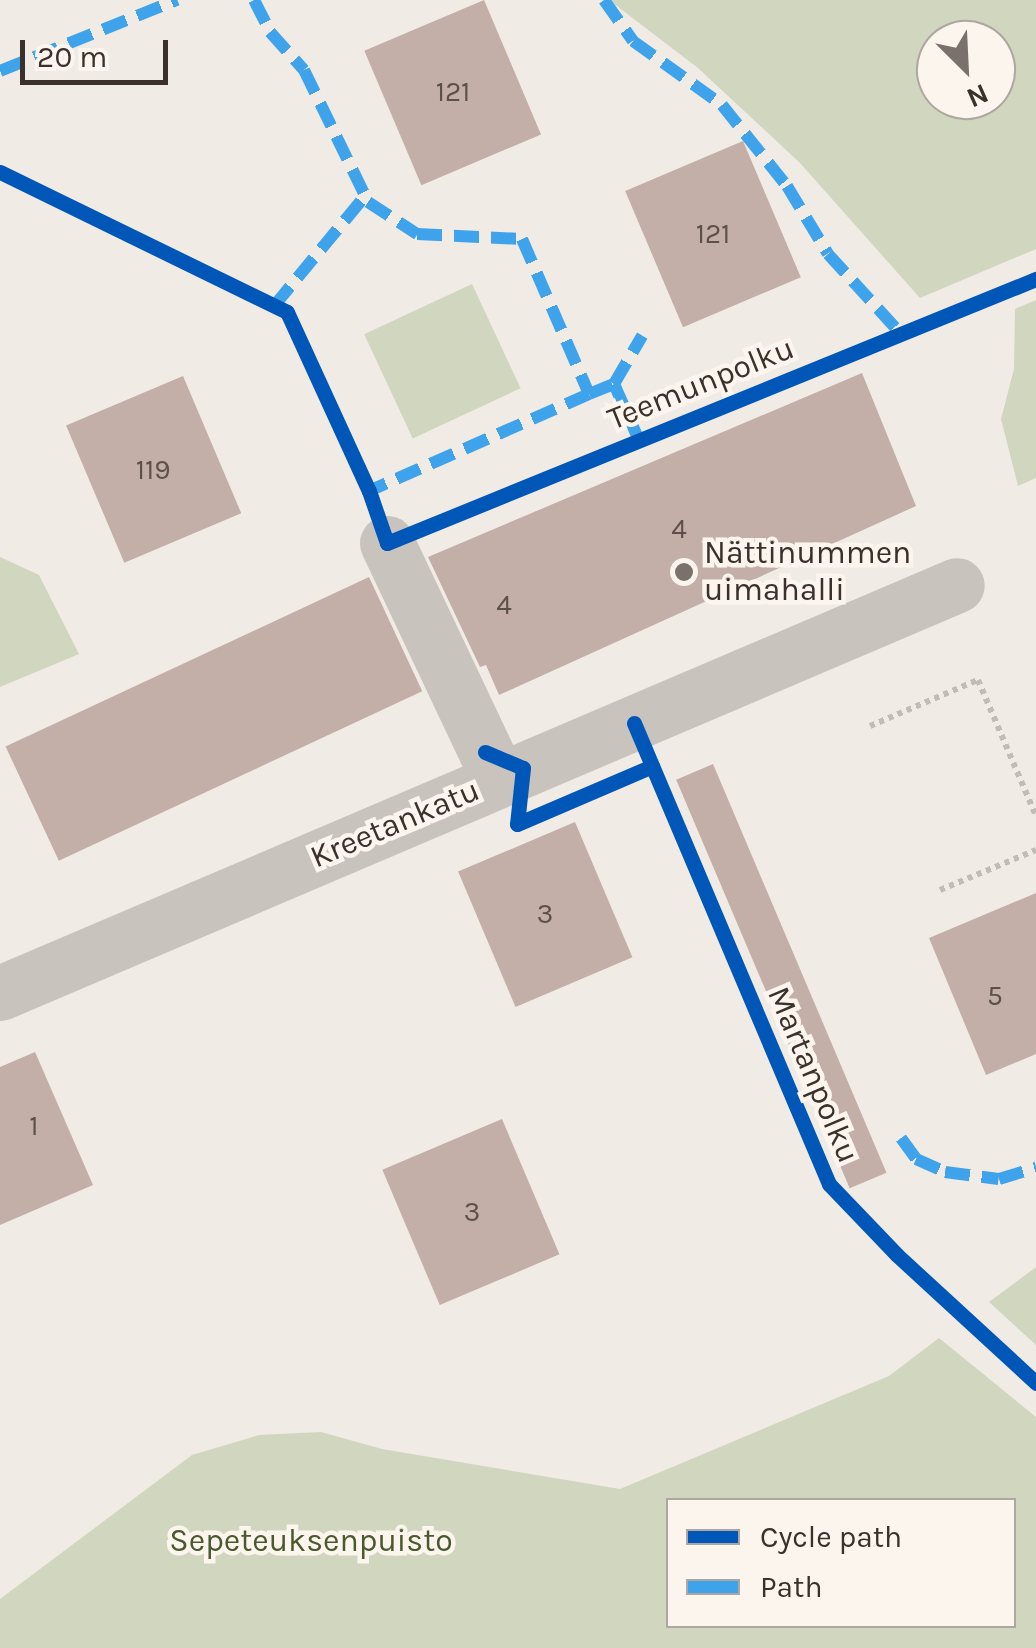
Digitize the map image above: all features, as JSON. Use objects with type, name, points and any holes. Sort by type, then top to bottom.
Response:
[{"type":"street","points":[[387,543],[499,780]]},
{"type":"street","name":"Kreetankatu","points":[[0,993],[957,585]]},
{"type":"path","points":[[870,726],[978,680],[1036,816]]},
{"type":"path","points":[[940,890],[1036,850]]},
{"type":"green space","points":[[609,0],[1036,0],[1036,249],[920,298],[800,163],[698,68]]},
{"type":"green space","points":[[472,284],[521,388],[413,439],[364,334]]},
{"type":"green space","points":[[1036,300],[1036,478],[1018,486],[1001,419],[1014,369],[1015,309]]},
{"type":"green space","points":[[0,557],[39,575],[79,654],[0,687]]},
{"type":"green space","points":[[1036,1267],[1036,1345],[989,1302]]},
{"type":"green space","name":"Sepeteuksenpuisto","points":[[939,1338],[1036,1417],[1036,1648],[0,1648],[0,1599],[192,1455],[259,1435],[321,1432],[382,1449],[620,1489],[889,1376]]},
{"type":"building","points":[[484,0],[541,134],[421,185],[364,51]]},
{"type":"building","points":[[743,141],[801,277],[683,327],[625,191]]},
{"type":"building","points":[[862,373],[916,506],[499,695],[486,665],[480,667],[428,557]]},
{"type":"building","points":[[183,376],[241,513],[124,563],[66,426]]},
{"type":"building","points":[[369,577],[422,691],[59,861],[6,746]]},
{"type":"building","points":[[713,764],[886,1173],[850,1188],[676,780]]},
{"type":"building","points":[[575,822],[632,957],[516,1007],[458,872]]},
{"type":"building","points":[[1036,893],[1036,1054],[986,1075],[929,938]]},
{"type":"building","points":[[35,1052],[93,1185],[0,1225],[0,1067]]},
{"type":"building","points":[[502,1119],[559,1254],[440,1305],[382,1170]]},
{"type":"marked path","points":[[0,71],[177,0]]},
{"type":"marked path","points":[[254,0],[270,32],[304,70],[368,202],[417,234],[522,239],[589,394],[369,491]]},
{"type":"marked path","points":[[604,0],[633,41],[722,105],[787,186],[828,254],[901,334]]},
{"type":"marked path","points":[[274,306],[365,196]]},
{"type":"marked path","points":[[614,384],[642,336]]},
{"type":"marked path","points":[[589,394],[614,384],[638,438]]},
{"type":"marked path","points":[[901,1138],[916,1159],[945,1172],[999,1179],[1036,1168]]},
{"type":"cycle path","name":"Teemunpolku","points":[[0,172],[287,312],[369,491],[387,543],[1036,279]]},
{"type":"cycle path","name":"Martanpolku","points":[[634,723],[829,1184],[897,1255],[1036,1383]]},
{"type":"cycle path","points":[[485,752],[523,768],[517,824],[652,766]]},
{"type":"place","name":"Nättinummen uimahalli","points":[[684,572]]}]
